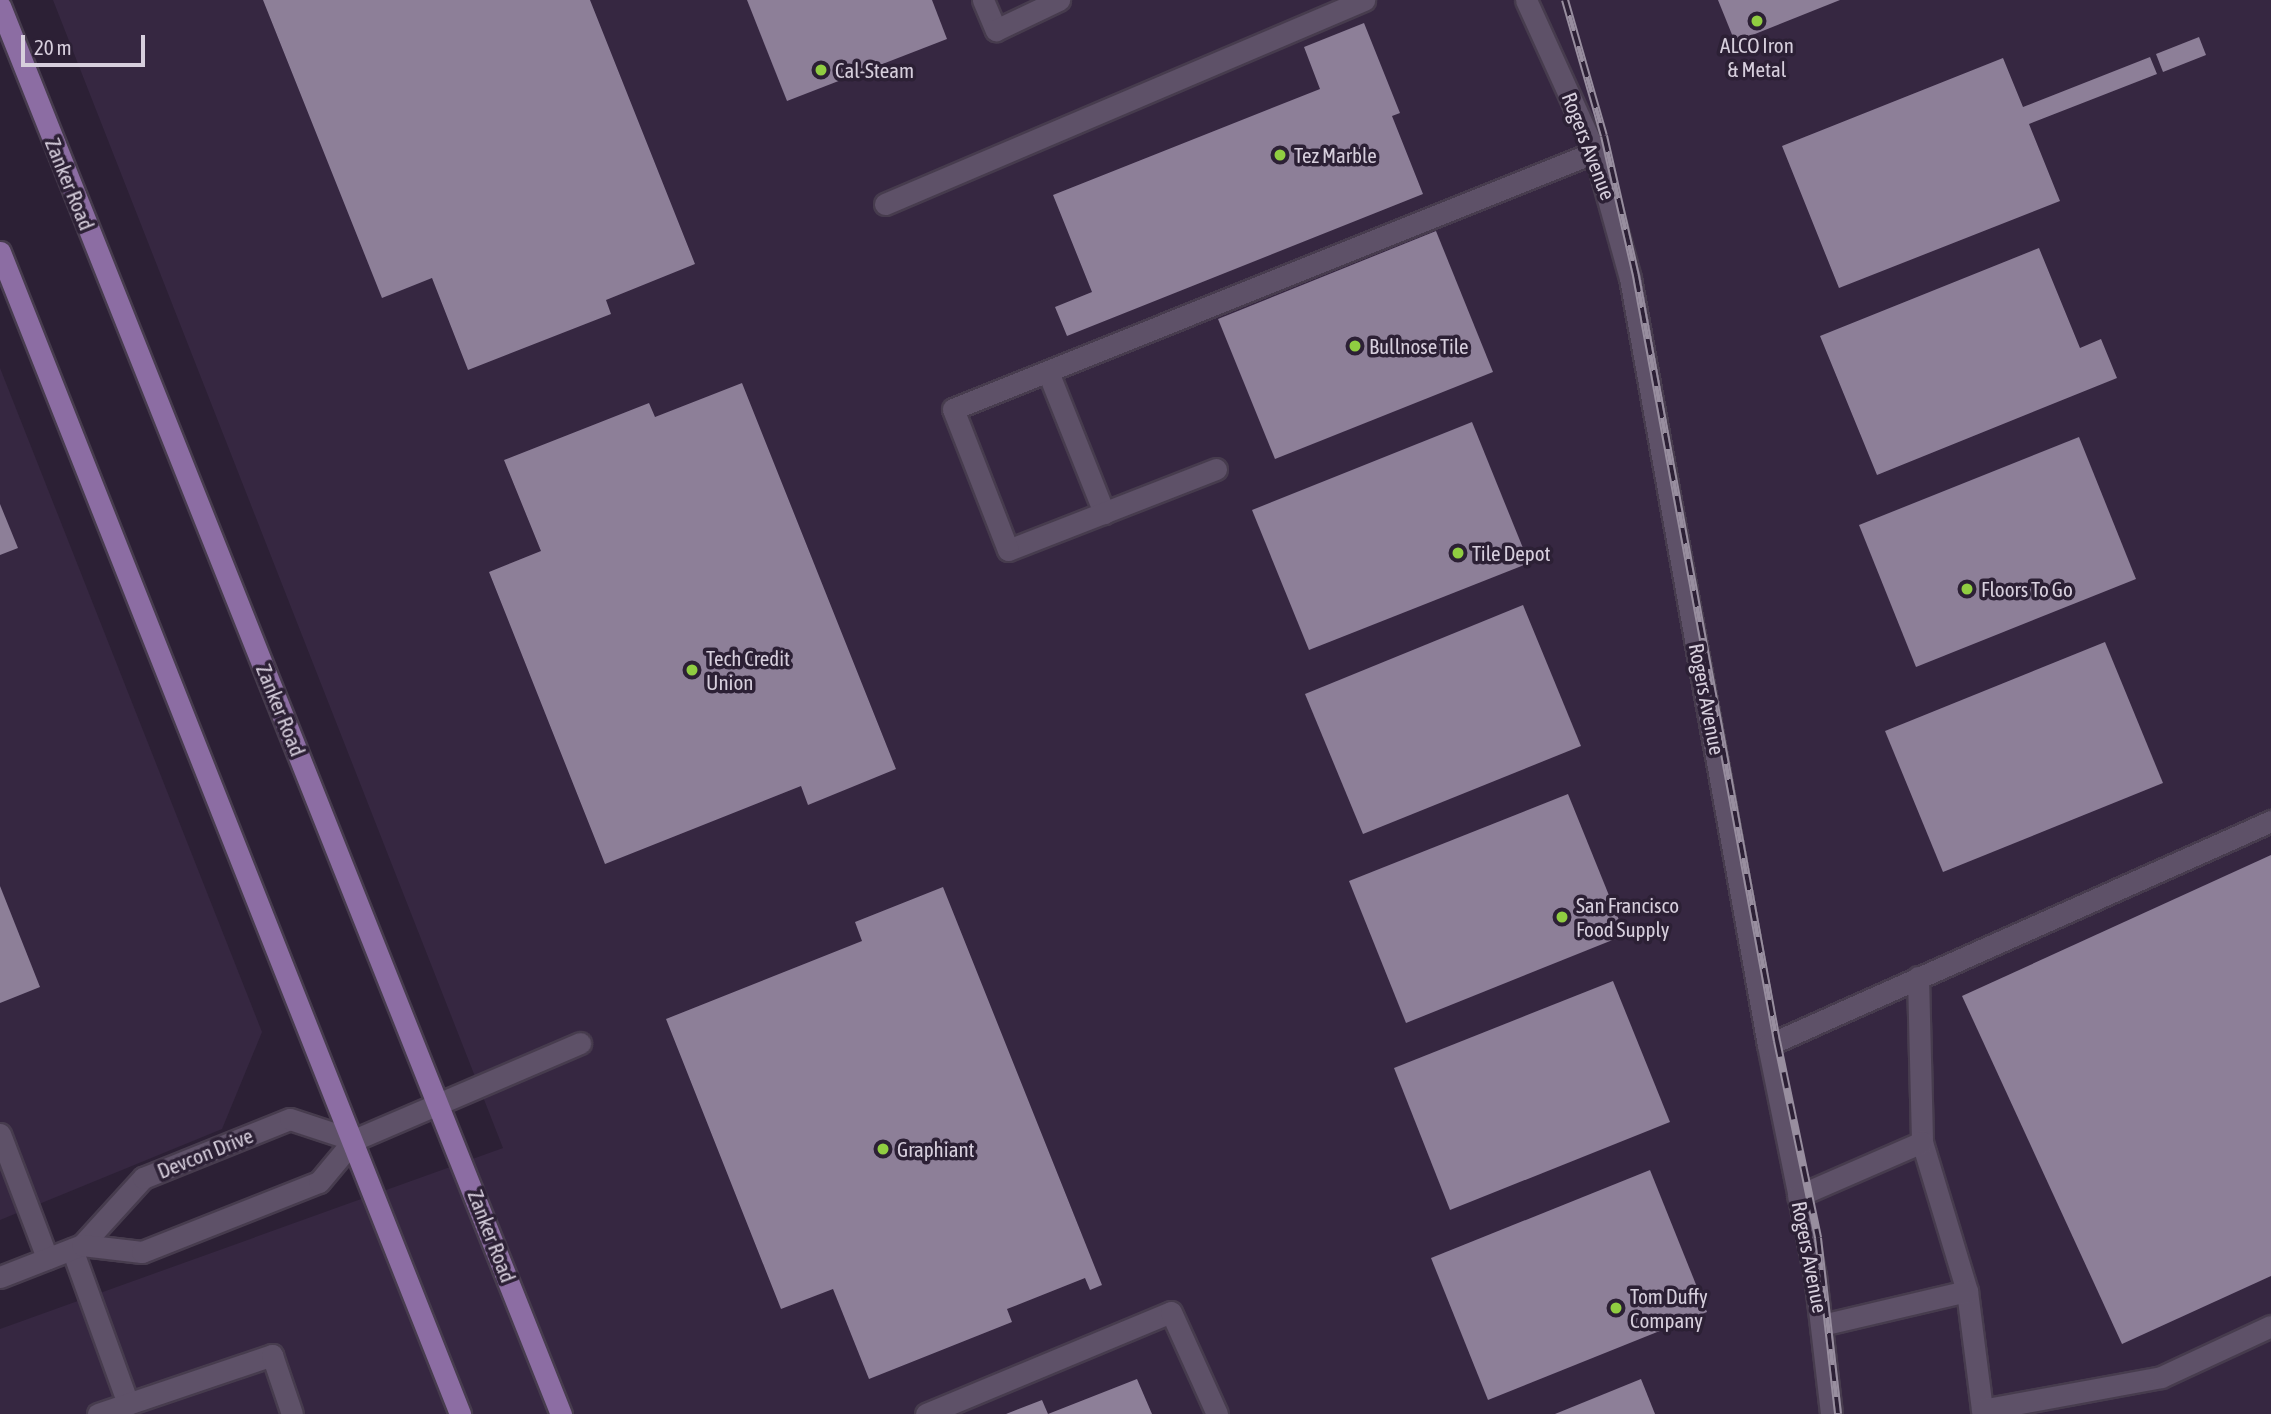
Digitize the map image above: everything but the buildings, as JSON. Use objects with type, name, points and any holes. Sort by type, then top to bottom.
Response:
[{"type":"main road","points":[[13,0],[24,67]]},
{"type":"main road","name":"Zanker Road","points":[[0,6],[561,1414]]},
{"type":"main road","points":[[0,252],[354,1140],[460,1414]]},
{"type":"street","points":[[983,0],[996,30],[1059,0]]},
{"type":"street","points":[[885,204],[1364,0]]},
{"type":"street","name":"Rogers Avenue","points":[[1527,0],[1595,152],[1630,278],[1768,1045],[1822,1325],[1831,1414]]},
{"type":"street","points":[[1216,469],[1008,550],[953,409],[1595,152]]},
{"type":"street","points":[[1048,372],[1104,513]]},
{"type":"street","points":[[1768,1045],[1917,976],[2271,821]]},
{"type":"street","points":[[1917,976],[1922,1142],[1966,1291],[1982,1410],[2161,1377],[2271,1326]]},
{"type":"street","name":"Devcon Drive","points":[[0,1276],[77,1247],[142,1252],[319,1182],[354,1140],[440,1105],[580,1042]]},
{"type":"street","name":"Devcon Drive","points":[[77,1247],[143,1178],[290,1119],[354,1140]]},
{"type":"street","points":[[0,1134],[47,1258]]},
{"type":"street","points":[[1798,1196],[1922,1142]]},
{"type":"street","points":[[77,1247],[128,1404]]},
{"type":"street","points":[[1822,1325],[1966,1291]]},
{"type":"street","points":[[926,1414],[1171,1312],[1217,1414]]},
{"type":"street","points":[[98,1414],[272,1355],[292,1414]]},
{"type":"shaded area","points":[[53,0],[2271,0],[2271,1414],[0,1414],[0,1329],[503,1148]]},
{"type":"shaded area","points":[[0,368],[262,1032],[222,1129],[0,1220]]},
{"type":"railway","points":[[1565,0],[1604,136],[1636,276],[1777,1041],[1818,1238],[1838,1414]]},
{"type":"place","name":"ALCO Iron & Metal","points":[[1757,21]]},
{"type":"place","name":"Cal-Steam","points":[[821,70]]},
{"type":"place","name":"Tez Marble","points":[[1280,155]]},
{"type":"place","name":"Bullnose Tile","points":[[1355,346]]},
{"type":"place","name":"Tile Depot","points":[[1458,553]]},
{"type":"place","name":"Floors To Go","points":[[1967,589]]},
{"type":"place","name":"Tech Credit Union","points":[[692,670]]},
{"type":"place","name":"San Francisco Food Supply","points":[[1562,917]]},
{"type":"place","name":"Graphiant","points":[[883,1149]]},
{"type":"place","name":"Tom Duffy Company","points":[[1616,1308]]}]
